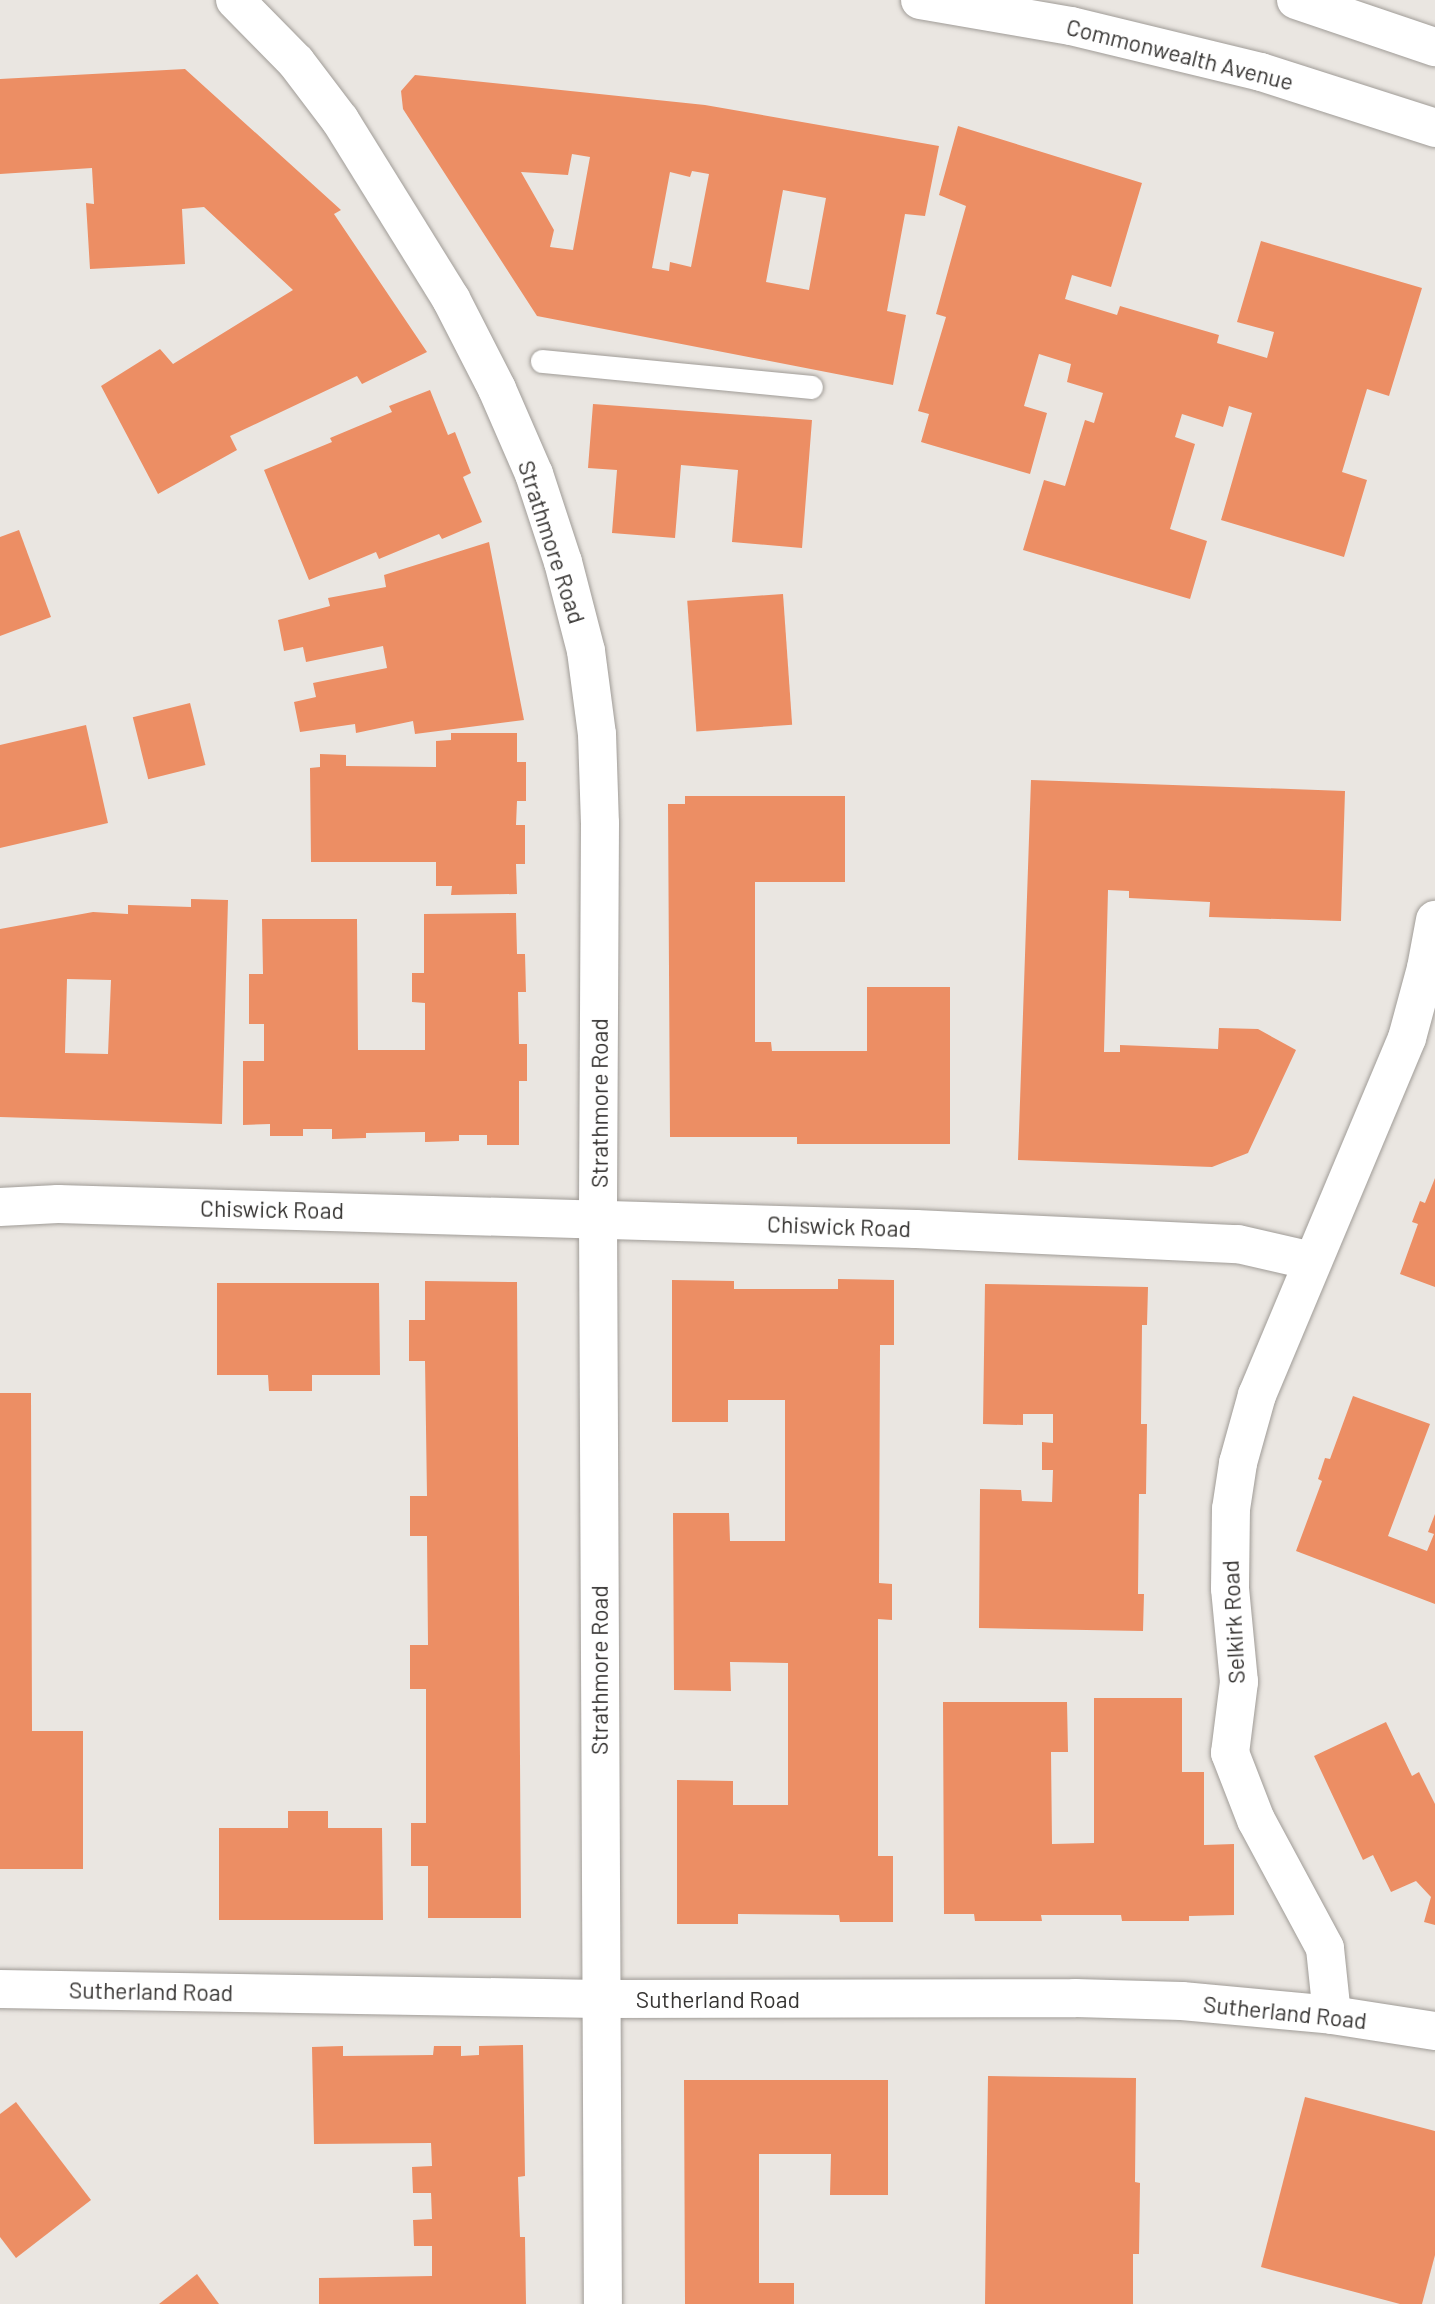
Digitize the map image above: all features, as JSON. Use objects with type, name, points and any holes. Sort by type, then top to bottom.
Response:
[{"type":"street","name":"Strathmore Road","points":[[235,0],[296,62],[340,120],[451,299],[534,474],[563,562],[586,651],[597,734],[600,822],[598,1218],[603,2304]]},
{"type":"street","name":"Commonwealth Avenue","points":[[920,0],[1071,26],[1261,72],[1435,128]]},
{"type":"street","points":[[1296,0],[1435,47]]},
{"type":"street","points":[[1312,1261],[1407,1038],[1426,968],[1435,920]]},
{"type":"street","name":"Chiswick Road","points":[[0,1207],[58,1204],[598,1218],[1238,1244],[1312,1261]]},
{"type":"street","name":"Selkirk Road","points":[[1312,1261],[1250,1418],[1231,1508],[1230,1589],[1239,1682],[1230,1753],[1266,1842],[1325,1948],[1332,2015]]},
{"type":"street","name":"Sutherland Road","points":[[0,1989],[600,1999],[1075,1998],[1182,2001],[1332,2015],[1435,2031]]},
{"type":"lane","points":[[542,361],[811,387]]},
{"type":"building","points":[[185,69],[341,210],[334,214],[427,352],[362,384],[357,376],[230,436],[237,450],[158,494],[101,386],[160,349],[173,364],[293,290],[204,207],[182,209],[185,264],[90,269],[86,203],[94,204],[92,168],[0,174],[0,79]]},
{"type":"building","points":[[415,75],[705,105],[939,146],[925,216],[905,214],[887,311],[906,315],[893,385],[537,316],[403,109],[401,91]],"holes":[[[572,154],[590,157],[573,250],[550,247],[554,230],[521,172],[568,175]],[[692,171],[709,174],[691,267],[670,262],[669,271],[652,268],[670,172],[690,177]],[[783,190],[826,198],[809,290],[766,282]]]},
{"type":"building","points":[[958,126],[1142,183],[1111,287],[1072,275],[1065,299],[1117,315],[1120,306],[1219,335],[1217,343],[1267,358],[1274,332],[1237,322],[1261,241],[1422,288],[1389,396],[1367,389],[1342,472],[1367,480],[1344,557],[1221,520],[1252,413],[1229,406],[1223,427],[1182,414],[1175,437],[1195,444],[1170,529],[1207,541],[1190,599],[1023,550],[1044,480],[1065,486],[1085,420],[1094,423],[1103,393],[1067,382],[1071,364],[1039,354],[1024,406],[1047,413],[1030,474],[921,442],[929,414],[918,411],[946,317],[936,314],[966,206],[939,195]]},
{"type":"building","points":[[430,390],[448,435],[455,432],[471,473],[463,477],[482,522],[442,539],[439,534],[379,559],[376,552],[309,580],[264,470],[332,442],[330,438],[392,412],[389,406]]},
{"type":"building","points":[[593,404],[812,420],[802,548],[732,542],[738,470],[681,465],[675,538],[612,533],[617,470],[588,468]]},
{"type":"building","points":[[19,530],[51,617],[0,636],[0,537]]},
{"type":"building","points":[[489,542],[524,720],[415,734],[413,721],[356,733],[355,724],[300,732],[294,702],[316,697],[313,683],[387,668],[383,646],[306,662],[303,647],[284,651],[278,620],[330,606],[328,598],[386,587],[384,575]]},
{"type":"building","points":[[783,594],[792,725],[696,731],[687,601]]},
{"type":"building","points":[[190,703],[205,765],[148,779],[133,717]]},
{"type":"building","points":[[86,725],[108,823],[0,848],[0,745]]},
{"type":"building","points":[[451,733],[517,733],[517,762],[526,762],[526,801],[517,801],[516,825],[525,825],[525,864],[516,864],[517,894],[451,895],[452,886],[436,886],[436,862],[311,862],[310,768],[320,767],[320,754],[346,755],[346,766],[436,767],[436,741],[451,740]]},
{"type":"building","points":[[1031,780],[1345,791],[1341,921],[1209,917],[1210,902],[1129,898],[1129,891],[1108,890],[1104,1052],[1120,1052],[1120,1045],[1218,1049],[1219,1028],[1258,1029],[1296,1050],[1248,1153],[1212,1167],[1018,1160]]},
{"type":"building","points":[[685,796],[845,796],[845,882],[755,882],[755,1042],[771,1042],[772,1051],[867,1051],[867,987],[950,987],[950,1144],[797,1144],[797,1137],[670,1137],[668,804],[685,804]]},
{"type":"building","points":[[191,899],[228,900],[222,1124],[0,1117],[0,929],[93,912],[128,914],[128,905],[191,907]],"holes":[[[67,979],[111,980],[108,1054],[65,1053]]]},
{"type":"building","points":[[516,913],[517,954],[525,954],[526,992],[518,992],[519,1044],[527,1044],[527,1081],[519,1081],[519,1145],[487,1145],[487,1135],[459,1135],[459,1141],[425,1142],[425,1132],[366,1133],[366,1138],[332,1139],[332,1129],[303,1129],[303,1136],[270,1136],[270,1124],[243,1125],[243,1061],[264,1061],[264,1024],[249,1024],[249,974],[263,974],[262,919],[357,919],[358,1050],[425,1050],[425,1003],[412,1002],[412,973],[424,973],[424,914]]},
{"type":"building","points":[[1435,1178],[1435,1287],[1400,1274],[1418,1224],[1412,1222],[1420,1201],[1425,1203]]},
{"type":"building","points":[[838,1279],[894,1280],[894,1345],[880,1345],[879,1583],[892,1584],[892,1620],[878,1619],[878,1856],[893,1856],[893,1922],[840,1922],[839,1915],[738,1914],[738,1924],[677,1924],[677,1780],[733,1781],[733,1805],[788,1805],[788,1663],[730,1662],[731,1691],[674,1690],[673,1513],[729,1513],[730,1541],[785,1541],[785,1400],[728,1400],[728,1422],[672,1422],[672,1280],[734,1281],[734,1289],[838,1289]]},
{"type":"building","points":[[425,1281],[517,1282],[521,1918],[428,1918],[428,1866],[411,1866],[411,1823],[426,1823],[426,1689],[410,1689],[410,1645],[428,1645],[427,1536],[410,1536],[410,1496],[427,1496],[425,1361],[409,1361],[409,1320],[425,1320]]},
{"type":"building","points":[[217,1283],[379,1283],[380,1375],[312,1375],[312,1391],[269,1391],[268,1375],[217,1375]]},
{"type":"building","points":[[985,1284],[1148,1287],[1147,1325],[1142,1325],[1141,1424],[1147,1424],[1146,1494],[1139,1494],[1138,1594],[1144,1594],[1143,1631],[979,1628],[980,1489],[1021,1490],[1022,1501],[1052,1502],[1053,1470],[1042,1470],[1042,1442],[1053,1443],[1053,1414],[1023,1414],[1023,1425],[983,1424]]},
{"type":"building","points":[[0,1393],[31,1393],[32,1731],[83,1731],[83,1869],[0,1869]]},
{"type":"building","points":[[1353,1396],[1430,1424],[1388,1536],[1427,1551],[1434,1534],[1428,1532],[1435,1514],[1435,1604],[1296,1551],[1322,1481],[1318,1479],[1325,1458],[1330,1459]]},
{"type":"building","points":[[1094,1698],[1182,1698],[1182,1772],[1204,1772],[1204,1845],[1234,1844],[1234,1915],[1189,1916],[1189,1921],[1122,1921],[1121,1915],[1041,1915],[1042,1921],[975,1921],[974,1914],[944,1914],[943,1702],[1067,1702],[1068,1752],[1051,1752],[1052,1844],[1094,1843]]},
{"type":"building","points":[[1386,1722],[1412,1776],[1419,1772],[1435,1804],[1435,1925],[1424,1922],[1431,1897],[1416,1881],[1391,1892],[1373,1855],[1363,1860],[1314,1756]]},
{"type":"building","points":[[288,1811],[328,1811],[328,1828],[382,1828],[383,1920],[219,1920],[219,1828],[288,1828]]},
{"type":"building","points":[[523,2045],[525,2176],[518,2177],[520,2237],[525,2237],[526,2304],[319,2304],[319,2278],[432,2276],[432,2246],[414,2246],[413,2220],[432,2219],[431,2193],[413,2193],[412,2167],[432,2166],[431,2143],[314,2144],[312,2047],[343,2046],[343,2056],[433,2055],[434,2046],[461,2046],[461,2056],[479,2055],[479,2046]]},
{"type":"building","points":[[988,2076],[1136,2078],[1135,2182],[1140,2183],[1139,2254],[1133,2254],[1133,2304],[985,2304]]},
{"type":"building","points":[[684,2080],[888,2080],[888,2195],[830,2195],[831,2154],[759,2154],[759,2283],[794,2283],[794,2304],[685,2304]]},
{"type":"building","points":[[1305,2097],[1435,2131],[1435,2255],[1422,2304],[1400,2304],[1261,2267]]},
{"type":"building","points":[[16,2102],[91,2200],[16,2258],[0,2237],[0,2114]]},
{"type":"building","points":[[197,2274],[219,2304],[159,2304]]}]
